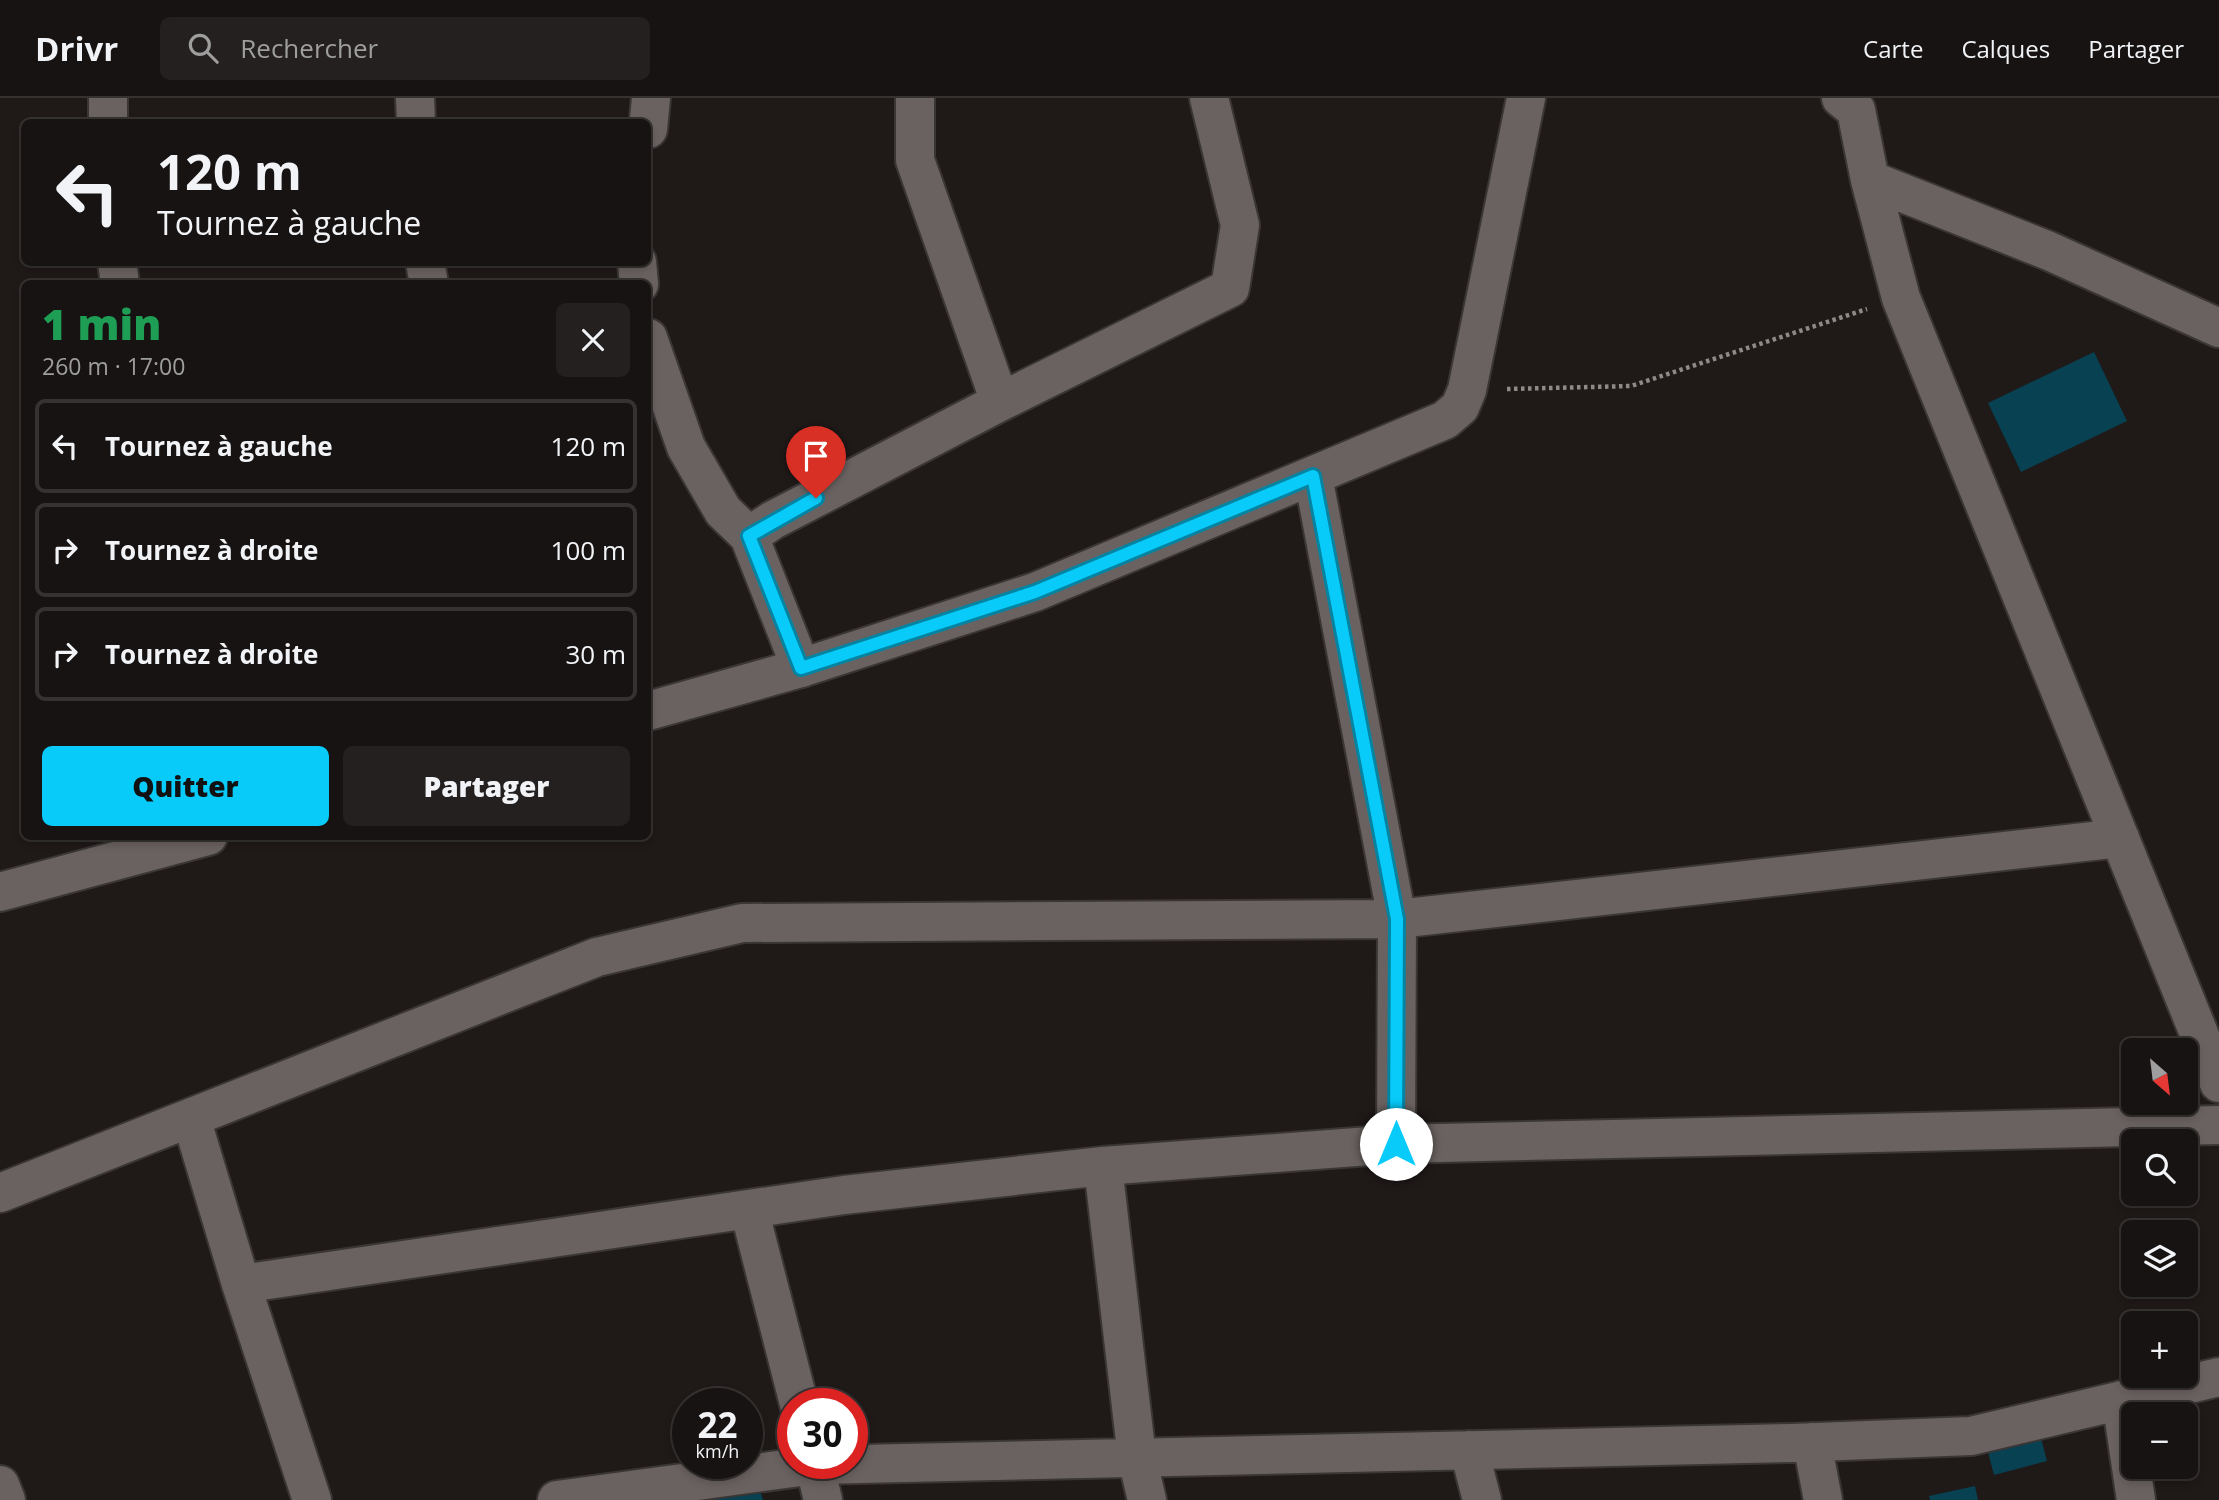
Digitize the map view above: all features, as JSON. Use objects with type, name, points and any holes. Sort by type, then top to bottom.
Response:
[{"type":"street","points":[[108,98],[108,119]]},
{"type":"street","points":[[415,98],[416,119]]},
{"type":"street","points":[[649,119],[651,98]]},
{"type":"street","points":[[915,98],[915,160],[1000,402]]},
{"type":"street","points":[[749,536],[773,520],[1000,402],[1230,288],[1240,225],[1209,98]]},
{"type":"street","points":[[651,710],[801,668],[1035,592],[1445,420],[1460,407],[1467,390],[1526,98]]},
{"type":"street","points":[[1841,98],[1856,110],[1870,180],[1901,298],[2219,1083]]},
{"type":"street","points":[[1870,180],[2049,251],[2219,328]]},
{"type":"street","points":[[651,347],[686,447],[723,511],[749,536],[801,668]]},
{"type":"street","points":[[1313,476],[1397,919],[1396,1144]]},
{"type":"street","points":[[0,1193],[597,957],[742,923],[1397,919],[2120,838]]},
{"type":"street","points":[[0,892],[188,840]]},
{"type":"street","points":[[191,1118],[240,1284],[312,1500]]},
{"type":"street","points":[[240,1284],[844,1195],[1104,1166],[1396,1144],[2219,1125]]},
{"type":"street","points":[[1104,1166],[1137,1458],[1147,1500]]},
{"type":"street","points":[[749,1209],[795,1388]]},
{"type":"street","points":[[868,1473],[1137,1458],[1971,1436],[2219,1377]]},
{"type":"street","points":[[2121,1400],[2136,1500]]},
{"type":"street","points":[[1812,1441],[1822,1500]]},
{"type":"street","points":[[1469,1450],[1482,1500]]},
{"type":"street","points":[[557,1500],[784,1479]]},
{"type":"street","points":[[0,1485],[6,1500]]},
{"type":"path","points":[[1467,390],[1631,386],[1901,298]]},
{"type":"building","points":[[2094,352],[2127,421],[2021,472],[1988,403]]},
{"type":"building","points":[[2036,1419],[2047,1461],[1994,1475],[1983,1433]]},
{"type":"building","points":[[1975,1486],[1978,1500],[1930,1500],[1929,1496]]},
{"type":"building","points":[[759,1487],[763,1500],[715,1500],[715,1499]]},
{"type":"route","points":[[816,498],[749,536],[801,668],[1035,592],[1313,476],[1397,919],[1396,1144]]}]
